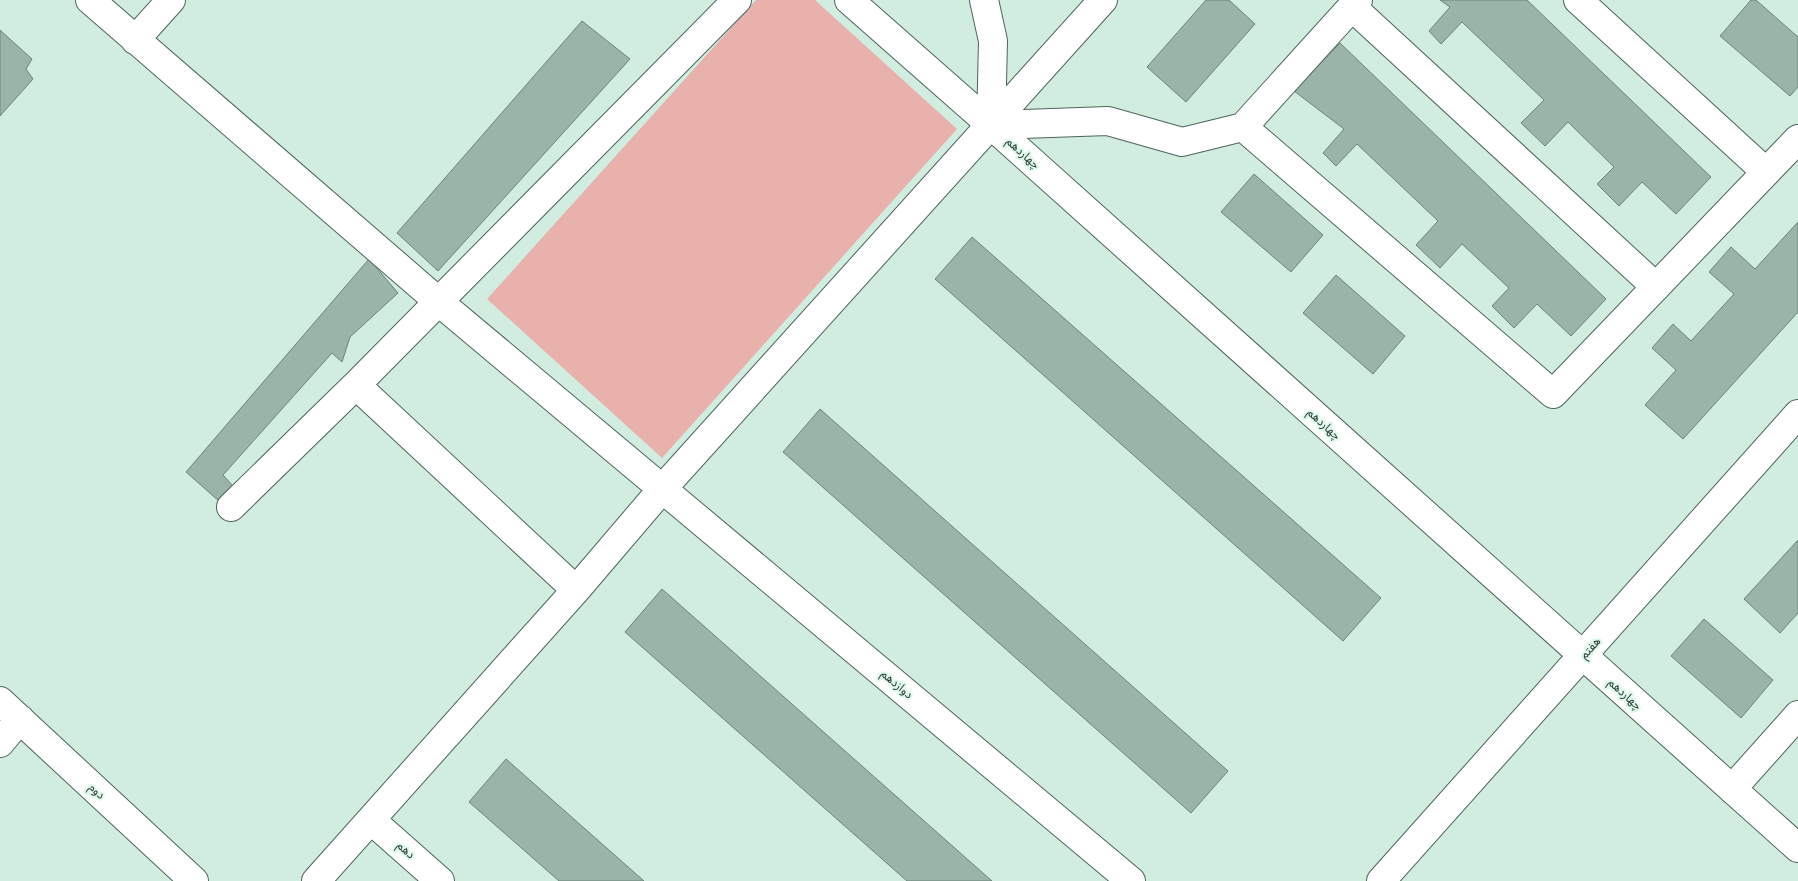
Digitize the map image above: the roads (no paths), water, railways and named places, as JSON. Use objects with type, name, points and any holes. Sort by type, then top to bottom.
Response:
[{"type":"street","name":"دوازدهم","points":[[90,0],[439,302],[1131,881]]},
{"type":"street","points":[[135,40],[171,0]]},
{"type":"street","points":[[231,507],[439,302],[736,0]]},
{"type":"street","name":"چهاردهم","points":[[849,0],[1798,848]]},
{"type":"street","points":[[984,0],[993,41],[991,125]]},
{"type":"street","points":[[316,881],[576,590],[663,488],[1103,0]]},
{"type":"street","points":[[1578,0],[1766,172]]},
{"type":"street","points":[[991,125],[1108,121],[1182,142],[1243,127],[1355,3],[1656,287]]},
{"type":"street","points":[[1243,127],[1553,394],[1798,139]]},
{"type":"street","points":[[356,385],[576,590]]},
{"type":"street","name":"هفتم","points":[[1381,881],[1798,414]]},
{"type":"street","points":[[0,743],[10,710]]},
{"type":"street","name":"دوم","points":[[10,710],[194,881]]},
{"type":"street","points":[[1732,789],[1798,715]]},
{"type":"street","name":"دهم","points":[[371,820],[440,881]]}]
